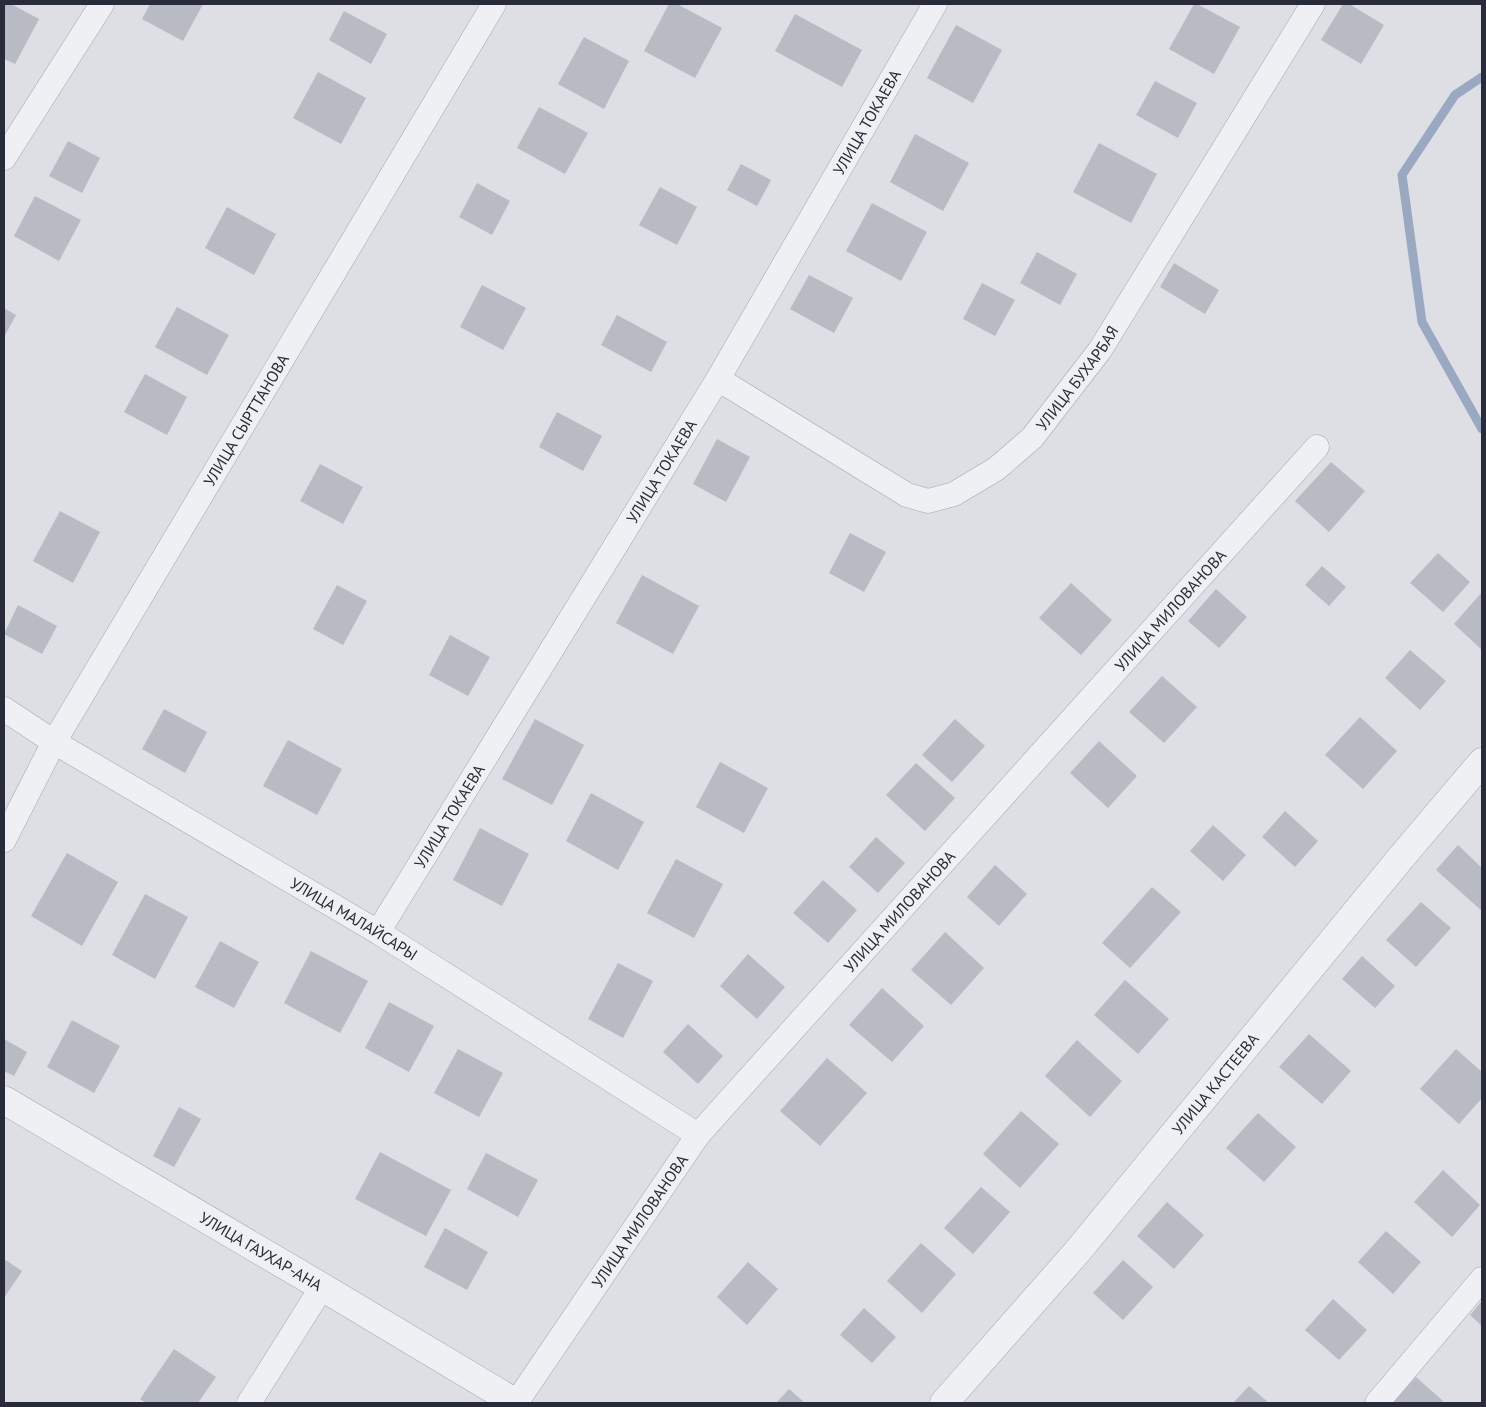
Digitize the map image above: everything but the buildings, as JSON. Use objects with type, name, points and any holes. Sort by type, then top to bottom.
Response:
[{"type":"street","points":[[4,158],[102,4]]},
{"type":"street","name":"УЛИЦА СЫРТТАНОВА","points":[[4,840],[54,742],[494,4]]},
{"type":"street","name":"УЛИЦА ТОКАЕВА","points":[[378,932],[718,380],[935,4]]},
{"type":"street","name":"УЛИЦА БУХАРБАЯ","points":[[718,380],[907,496],[928,501],[954,494],[996,469],[1032,438],[1100,350],[1313,4]]},
{"type":"street","name":"УЛИЦА МИЛОВАНОВА","points":[[516,1403],[698,1135],[1317,447]]},
{"type":"street","name":"УЛИЦА МАЛАЙСАРЫ","points":[[4,709],[54,742],[378,932],[698,1135]]},
{"type":"street","name":"УЛИЦА КАСТЕЕВА","points":[[944,1403],[1077,1252],[1399,860],[1482,762]]},
{"type":"street","name":"УЛИЦА ГАУХАР-АНА","points":[[4,1100],[516,1403]]},
{"type":"street","points":[[1377,1403],[1482,1279]]},
{"type":"street","points":[[249,1403],[322,1287]]},
{"type":"waterway","points":[[1482,77],[1455,95],[1402,175],[1422,322],[1482,429]]}]
